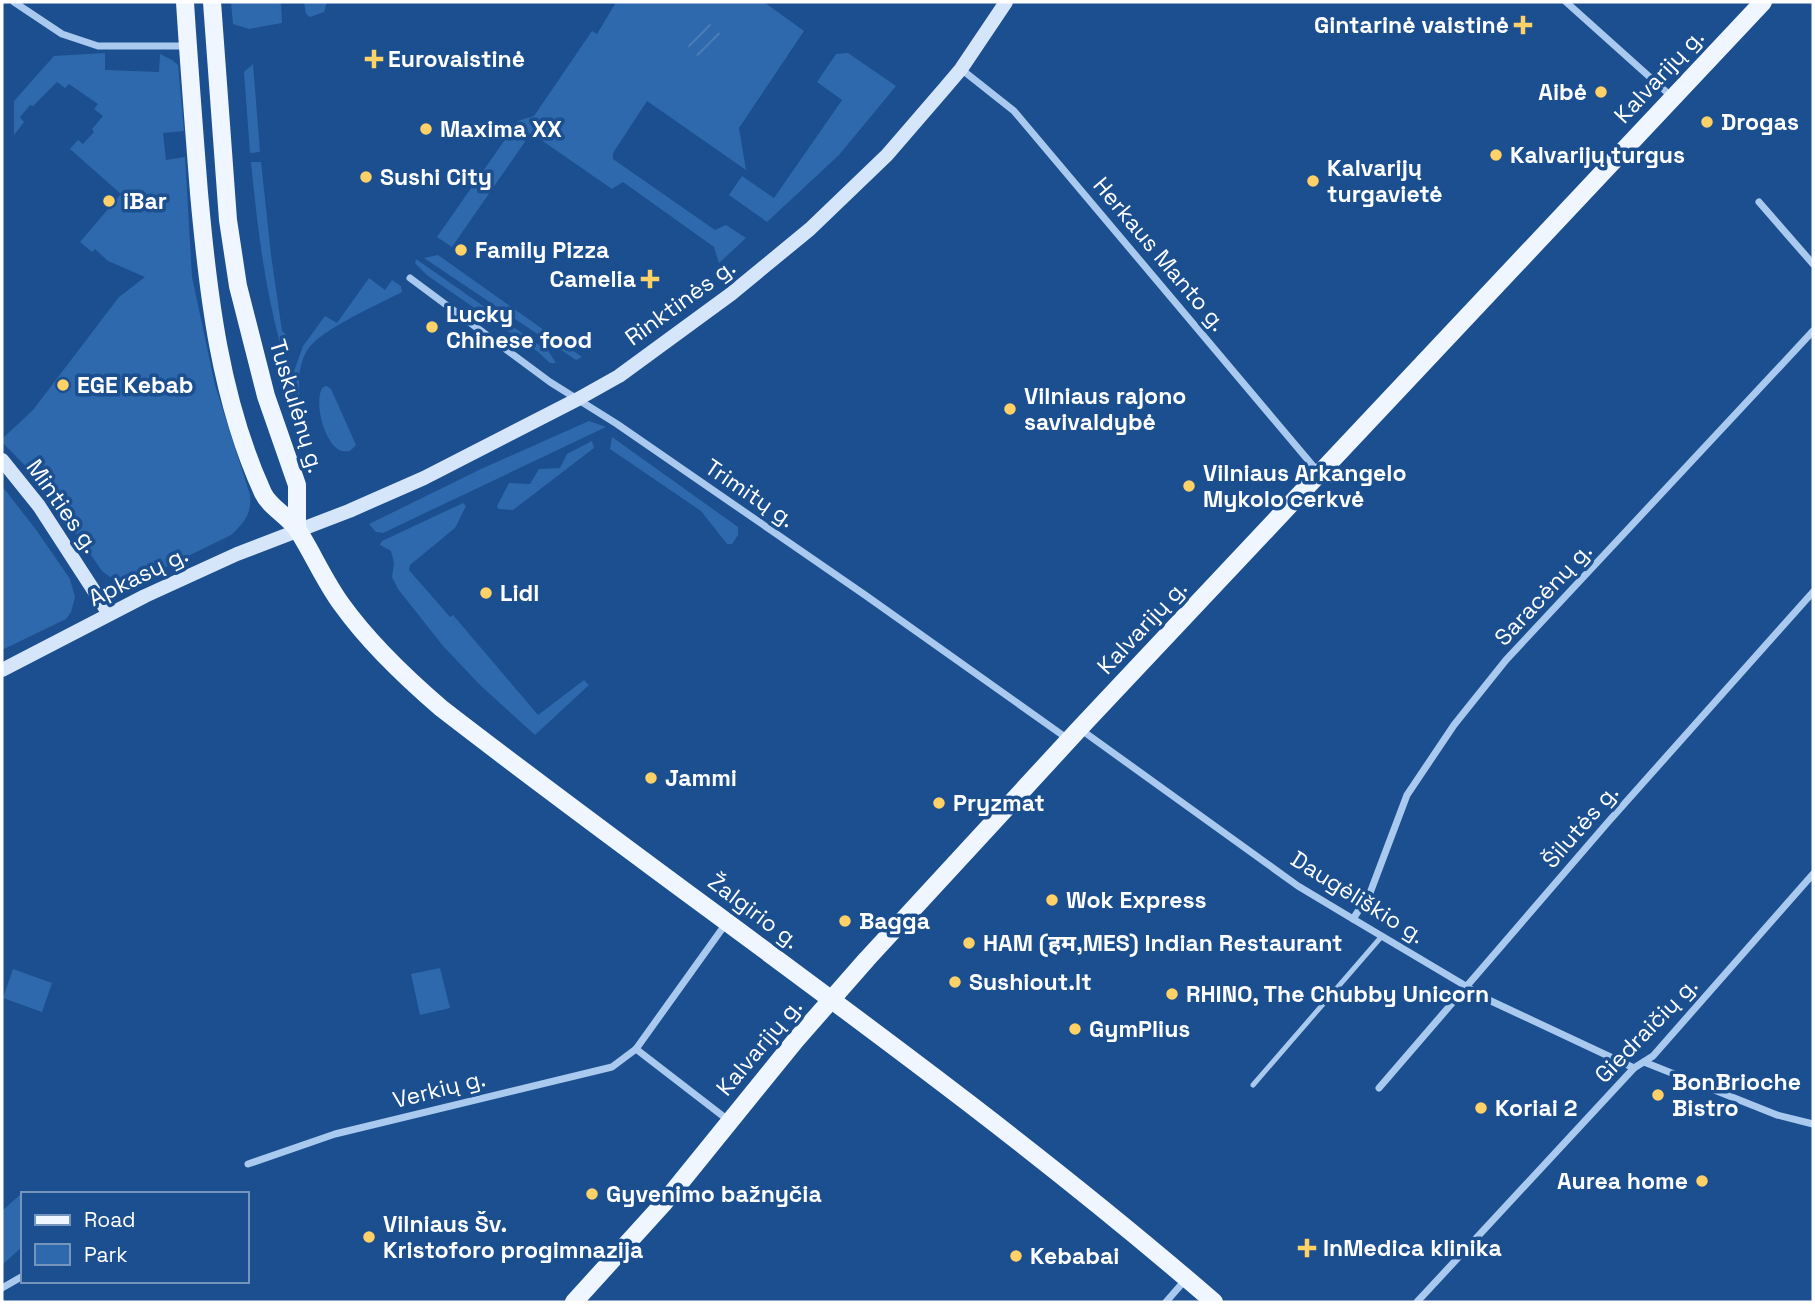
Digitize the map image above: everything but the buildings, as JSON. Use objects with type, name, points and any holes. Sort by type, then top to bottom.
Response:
[{"type":"main road","points":[[185,2],[205,264],[213,323],[229,391],[248,453],[265,496],[297,529]]},
{"type":"main road","name":"Tuskulėnų g.","points":[[212,2],[228,220],[238,286],[266,396],[297,485],[297,529]]},
{"type":"main road","name":"Rinktinės g.","points":[[297,529],[349,511],[424,478],[578,399],[629,369],[732,294],[810,229],[887,155],[961,69],[1006,2]]},
{"type":"main road","name":"Kalvarijų g.","points":[[574,1302],[663,1204],[728,1121],[831,1000],[1074,734],[1763,2]]},
{"type":"main road","name":"Minties g.","points":[[2,460],[39,506],[109,614]]},
{"type":"main road","name":"Apkasų g.","points":[[2,670],[109,614],[297,529]]},
{"type":"main road","name":"Žalgirio g.","points":[[297,529],[342,605],[404,677],[479,738],[1043,1161],[1214,1302]]},
{"type":"street","points":[[14,2],[62,34],[98,46],[188,46]]},
{"type":"street","points":[[1566,2],[1673,97]]},
{"type":"street","name":"Herkaus Manto g.","points":[[961,69],[1014,111],[1319,473]]},
{"type":"street","points":[[1759,202],[1813,264]]},
{"type":"street","name":"Trimitų g.","points":[[410,278],[550,382],[617,424],[759,524],[1074,734]]},
{"type":"street","name":"Saracėnų g.","points":[[1353,919],[1370,894],[1407,795],[1454,725],[1506,660],[1813,331]]},
{"type":"street","name":"Šilutės g.","points":[[1379,1088],[1465,986],[1813,592]]},
{"type":"street","name":"Daugėliškio g.","points":[[1074,734],[1298,886],[1465,986],[1634,1068]]},
{"type":"street","name":"Giedraičių g.","points":[[1416,1302],[1634,1068],[1653,1056],[1813,874]]},
{"type":"street","points":[[727,922],[636,1049],[728,1121]]},
{"type":"street","name":"Verkių g.","points":[[248,1164],[335,1134],[612,1067],[636,1049]]},
{"type":"street","points":[[1644,1062],[1777,1115],[1813,1124]]},
{"type":"street","points":[[2,1288],[21,1277]]},
{"type":"street","points":[[1166,1302],[1186,1279]]},
{"type":"lane","points":[[1253,1085],[1382,936]]},
{"type":"green space","points":[[231,2],[281,2],[282,23],[249,29],[233,24]]},
{"type":"green space","points":[[304,2],[327,2],[324,12],[310,17],[306,14]]},
{"type":"green space","points":[[613,2],[764,2],[804,31],[739,128],[746,170],[647,101],[613,153],[613,159],[715,230],[726,225],[746,238],[719,263],[714,247],[623,182],[612,189],[531,133],[452,247],[437,237],[518,121],[534,116],[592,31],[597,34],[615,4]]},
{"type":"green space","points":[[704,23],[716,28],[721,40],[716,52],[704,57],[692,52],[687,40],[692,28]]},
{"type":"green space","points":[[105,53],[105,70],[159,72],[160,54],[178,65],[184,131],[163,133],[166,160],[185,157],[192,277],[215,385],[250,495],[250,508],[246,518],[231,535],[122,586],[102,571],[40,481],[2,442],[33,410],[119,297],[145,277],[108,261],[95,249],[92,252],[80,242],[121,194],[70,149],[78,140],[83,144],[94,132],[92,129],[103,116],[94,109],[98,104],[69,84],[65,88],[57,82],[20,117],[24,122],[14,135],[14,101],[54,56]]},
{"type":"green space","points":[[848,53],[896,86],[839,155],[767,222],[729,195],[742,176],[774,198],[842,100],[817,82],[836,54]]},
{"type":"green space","points":[[253,64],[260,152],[250,153],[244,72]]},
{"type":"green space","points":[[251,162],[261,162],[282,331],[287,335],[280,343],[265,276]]},
{"type":"green space","points":[[438,255],[582,357],[576,360],[424,258]]},
{"type":"green space","points":[[416,259],[549,352],[556,363],[550,363],[537,351],[428,276],[415,263]]},
{"type":"green space","points":[[369,278],[385,290],[392,280],[401,286],[402,292],[338,325],[315,341],[304,356],[299,377],[301,407],[292,377],[303,346],[325,316],[337,323]]},
{"type":"green space","points":[[323,387],[331,389],[356,445],[350,451],[340,451],[334,446],[325,430],[319,401]]},
{"type":"green space","points":[[589,421],[606,427],[383,533],[376,532],[369,524],[481,469]]},
{"type":"green space","points":[[612,437],[738,527],[738,535],[732,544],[727,544],[701,511],[610,449]]},
{"type":"green space","points":[[592,441],[594,448],[513,510],[498,509],[509,483],[530,484],[539,469],[560,468],[567,454]]},
{"type":"green space","points":[[2,486],[70,579],[75,597],[66,619],[2,650]]},
{"type":"green space","points":[[463,503],[466,506],[455,528],[410,565],[409,570],[450,617],[453,615],[538,715],[584,680],[589,685],[535,735],[481,686],[443,646],[398,589],[392,577],[394,563],[391,551],[380,545],[382,541]]},
{"type":"green space","points":[[440,968],[450,1008],[420,1015],[411,974]]},
{"type":"green space","points":[[13,969],[52,983],[42,1012],[3,998]]},
{"type":"green space","points":[[21,1194],[21,1248],[2,1265],[2,1211]]},
{"type":"place","name":"Gintarinė vaistinė","points":[[1523,25]]},
{"type":"place","name":"Eurovaistinė","points":[[374,59]]},
{"type":"place","name":"Aibė","points":[[1601,92]]},
{"type":"place","name":"Drogas","points":[[1707,122]]},
{"type":"place","name":"Maxima XX","points":[[426,129]]},
{"type":"place","name":"Kalvarijų turgus","points":[[1496,155]]},
{"type":"place","name":"Sushi City","points":[[366,177]]},
{"type":"place","name":"Kalvarijų turgavietė","points":[[1313,181]]},
{"type":"place","name":"iBar","points":[[109,201]]},
{"type":"place","name":"Family Pizza","points":[[461,250]]},
{"type":"place","name":"Camelia","points":[[650,279]]},
{"type":"place","name":"Lucky Chinese food","points":[[432,327]]},
{"type":"place","name":"EGE Kebab","points":[[63,385]]},
{"type":"place","name":"Vilniaus rajono savivaldybė","points":[[1010,409]]},
{"type":"place","name":"Vilniaus Arkangelo Mykolo cerkvė","points":[[1189,486]]},
{"type":"place","name":"Lidl","points":[[486,593]]},
{"type":"place","name":"Jammi","points":[[651,778]]},
{"type":"place","name":"Pryzmat","points":[[939,803]]},
{"type":"place","name":"Wok Express","points":[[1052,900]]},
{"type":"place","name":"Bagga","points":[[845,921]]},
{"type":"place","name":"HAM (हम,MES) Indian Restaurant","points":[[969,943]]},
{"type":"place","name":"Sushiout.lt","points":[[955,982]]},
{"type":"place","name":"RHINO, The Chubby Unicorn","points":[[1172,994]]},
{"type":"place","name":"GymPlius","points":[[1075,1029]]},
{"type":"place","name":"BonBrioche Bistro","points":[[1658,1095]]},
{"type":"place","name":"Koriai 2","points":[[1481,1108]]},
{"type":"place","name":"Aurea home","points":[[1702,1181]]},
{"type":"place","name":"Gyvenimo bažnyčia","points":[[592,1194]]},
{"type":"place","name":"Vilniaus Šv. Kristoforo progimnazija","points":[[369,1237]]},
{"type":"place","name":"InMedica klinika","points":[[1307,1248]]},
{"type":"place","name":"Kebabai","points":[[1016,1256]]}]
